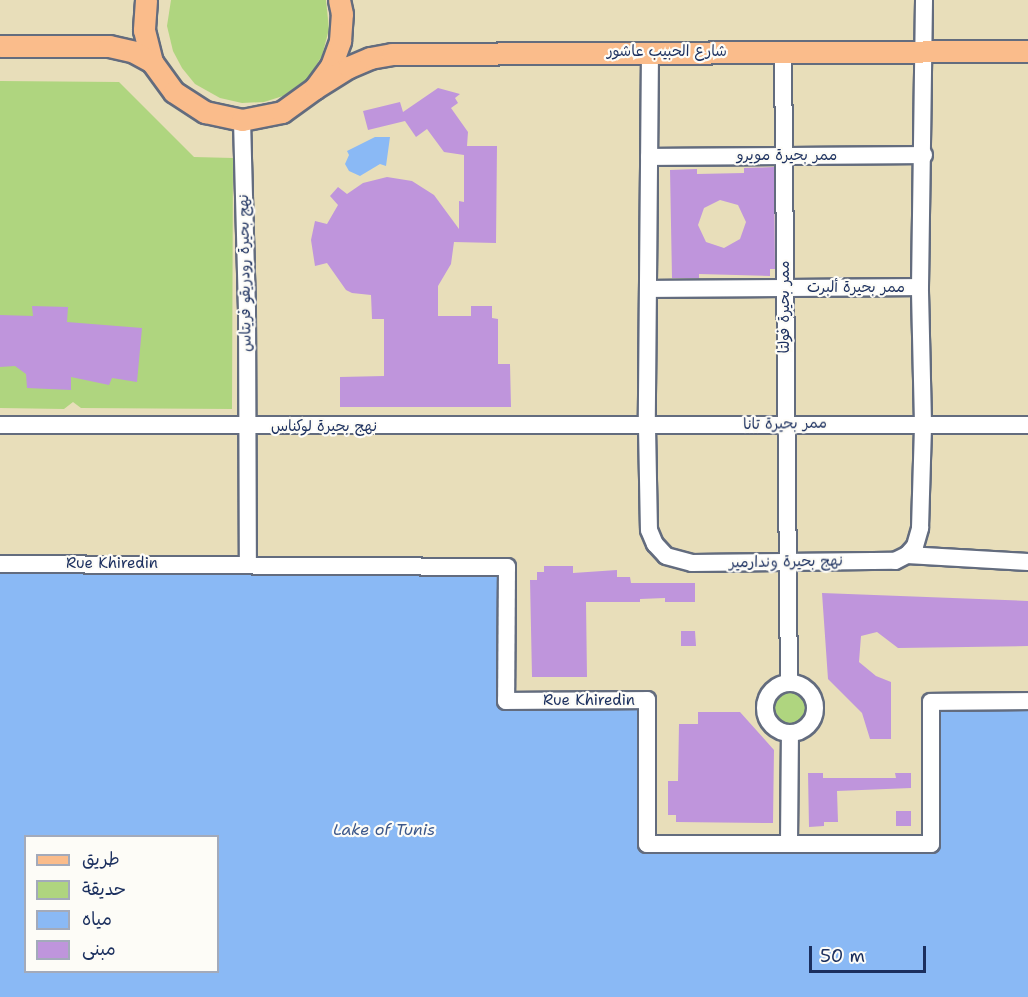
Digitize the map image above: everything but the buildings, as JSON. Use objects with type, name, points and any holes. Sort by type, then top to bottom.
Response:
[{"type":"main road","points":[[146,0],[144,30],[152,62],[174,92],[205,112],[242,120]]},
{"type":"main road","points":[[315,88],[331,66],[340,41],[342,14],[339,0]]},
{"type":"main road","points":[[0,46],[109,46],[134,52],[152,62]]},
{"type":"main road","name":"شارع الحبيب عاشور","points":[[242,120],[282,112],[349,67],[370,58],[392,54],[1028,51]]},
{"type":"street","points":[[907,555],[915,546],[920,528],[923,424],[920,287],[924,155],[924,0]]},
{"type":"street","name":"نهج بحيرة وندارمير","points":[[650,52],[647,427],[649,530],[655,544],[666,555],[692,563],[895,561],[907,555],[1028,562]]},
{"type":"street","name":"ممر بحيرة فولتا","points":[[783,52],[789,683]]},
{"type":"street","name":"نهج بحيرة رودريقو فريتاس","points":[[242,120],[248,565]]},
{"type":"street","name":"ممر بحيرة مويرو","points":[[649,157],[924,155]]},
{"type":"street","name":"ممر بحيرة ألبرت","points":[[649,289],[920,287]]},
{"type":"street","name":"ممر بحيرة تانا","points":[[647,427],[786,424],[1028,425]]},
{"type":"street","name":"نهج بحيرة لوكناس","points":[[0,425],[647,427]]},
{"type":"street","name":"Rue Khiredin","points":[[0,564],[507,567],[506,701],[647,700],[647,843],[931,844],[931,702],[1028,701]]},
{"type":"street","points":[[789,683],[797,684],[810,692],[816,708],[807,728],[790,733],[773,726],[765,710],[770,693],[777,687],[789,683]]},
{"type":"street","points":[[789,843],[790,733]]},
{"type":"green space","points":[[171,0],[326,0],[329,29],[322,56],[308,78],[283,96],[264,102],[242,103],[220,98],[195,84],[182,68],[173,51],[167,26]]},
{"type":"green space","points":[[0,81],[119,82],[194,157],[233,158],[232,409],[81,408],[73,402],[64,409],[0,408]]},
{"type":"green space","points":[[791,691],[803,696],[808,708],[803,720],[791,725],[779,720],[774,708],[779,696]]},
{"type":"water","points":[[375,137],[390,137],[386,166],[380,164],[360,176],[349,171],[345,164],[349,155],[347,151]]},
{"type":"water","name":"Lake of Tunis","points":[[0,565],[500,573],[501,708],[640,708],[640,850],[938,850],[937,709],[1028,708],[1028,997],[0,997]]}]
